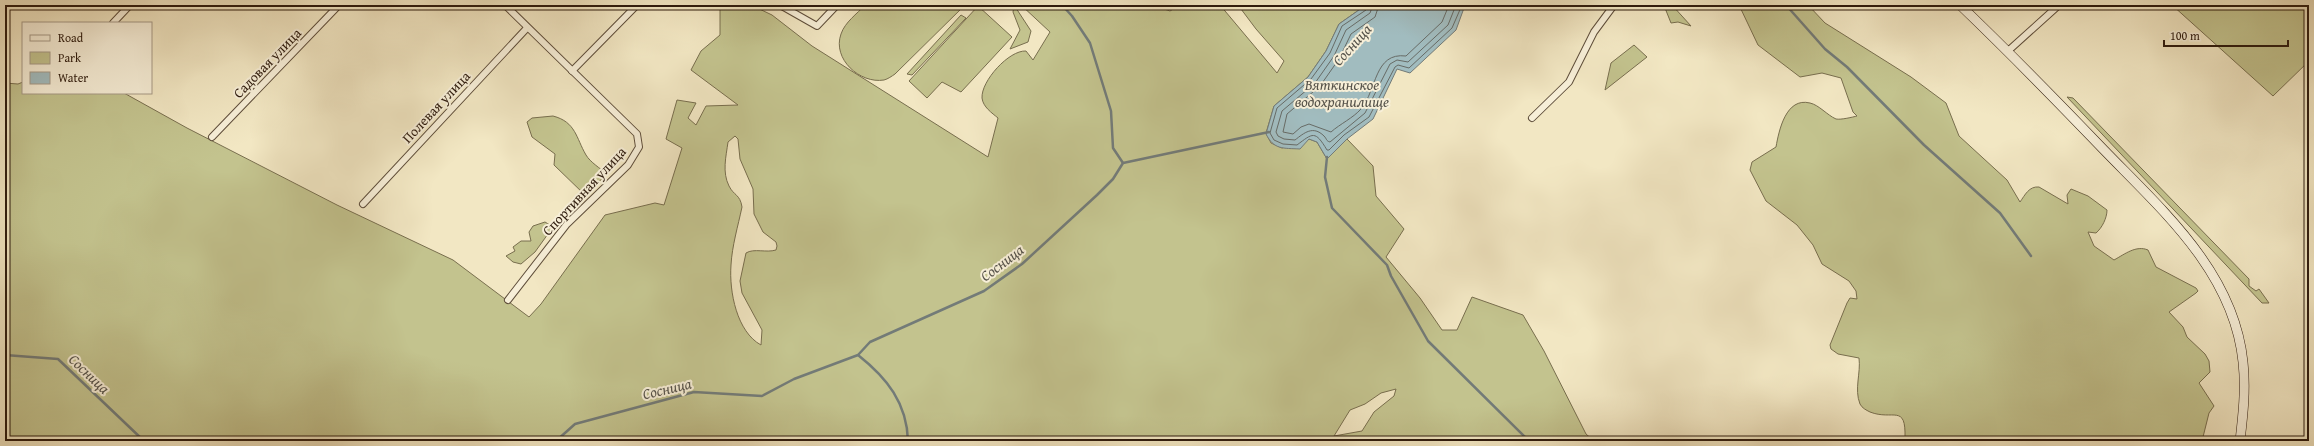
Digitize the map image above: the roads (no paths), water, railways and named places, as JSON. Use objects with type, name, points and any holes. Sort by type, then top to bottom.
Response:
[{"type":"street","points":[[114,22],[130,5]]},
{"type":"street","name":"Садовая улица","points":[[212,137],[339,5]]},
{"type":"street","points":[[505,5],[572,71],[637,5]]},
{"type":"street","points":[[780,5],[817,26],[837,5]]},
{"type":"street","points":[[1532,118],[1569,82],[1594,32],[1614,5]]},
{"type":"street","points":[[1960,5],[2008,51],[2156,203],[2199,252],[2221,290],[2235,327],[2243,362],[2244,394],[2239,441]]},
{"type":"street","points":[[2008,51],[2059,5]]},
{"type":"street","name":"Полевая улица","points":[[363,204],[528,28]]},
{"type":"street","name":"Спортивная улица","points":[[508,300],[567,224],[628,165],[639,147],[636,134],[572,71]]},
{"type":"water","name":"Вяткинское водохранилище","points":[[1366,5],[1478,5],[1464,8],[1456,30],[1410,73],[1397,69],[1373,119],[1347,139],[1327,159],[1317,142],[1309,139],[1300,149],[1276,146],[1266,134],[1274,106],[1308,77],[1326,51],[1339,24]]},
{"type":"waterway","points":[[1062,5],[1072,16],[1090,43],[1111,111],[1113,148],[1123,163]]},
{"type":"waterway","points":[[1786,5],[1825,49],[1847,67],[1924,145],[2000,213],[2031,256]]},
{"type":"waterway","name":"Сосница","points":[[556,441],[575,424],[694,392],[762,396],[794,379],[858,355],[870,342],[984,291],[1022,264],[1097,195],[1113,179],[1123,163],[1269,132]]},
{"type":"waterway","points":[[1327,157],[1325,177],[1332,208],[1387,265],[1391,276],[1428,341],[1529,441]]},
{"type":"waterway","name":"Сосница","points":[[5,355],[58,359],[144,441]]},
{"type":"waterway","points":[[858,355],[878,373],[894,392],[904,415],[908,441]]}]
